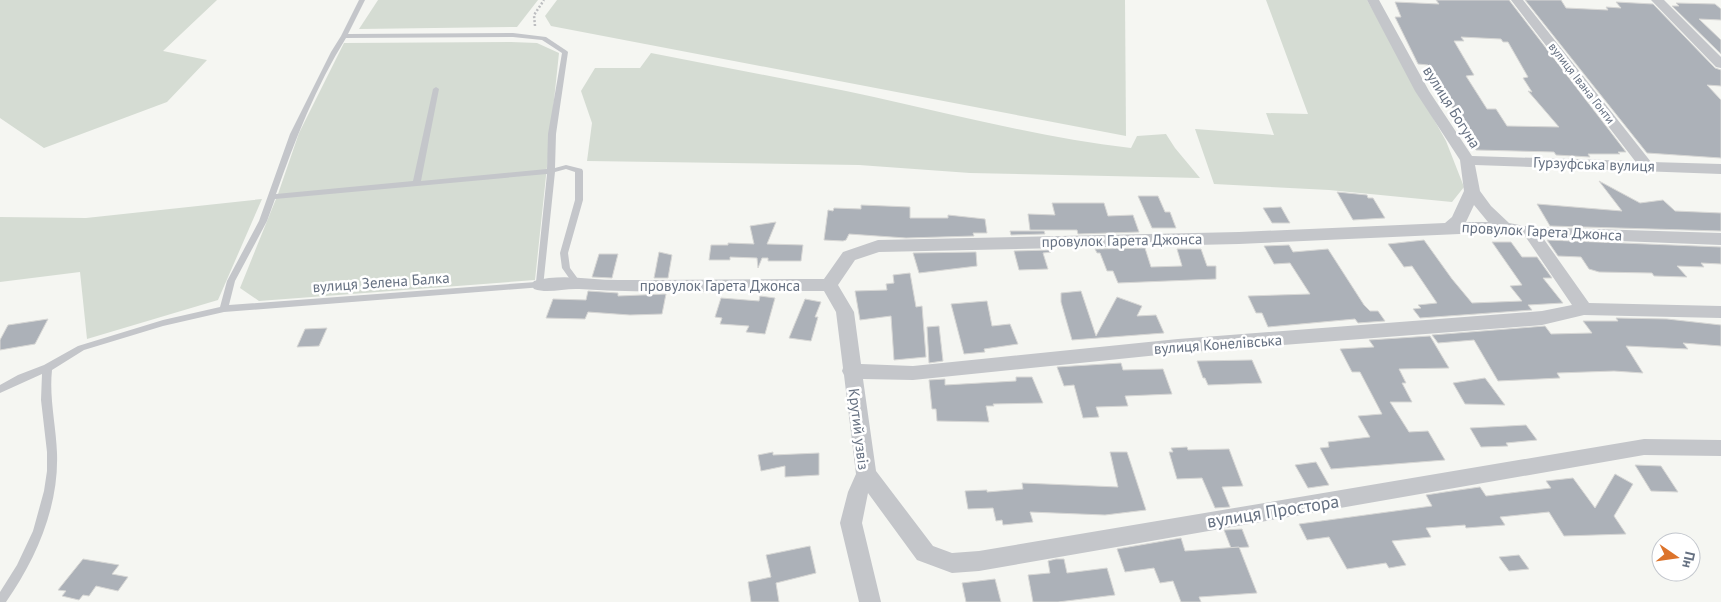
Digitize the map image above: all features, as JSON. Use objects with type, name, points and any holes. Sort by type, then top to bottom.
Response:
[{"type":"street","name":"вулиця Богуна","points":[[1373,0],[1422,91],[1467,160],[1472,191],[1485,210],[1504,227]]},
{"type":"street","name":"вулиця Івана Гонти","points":[[1517,0],[1646,165]]},
{"type":"street","points":[[1657,0],[1721,64]]},
{"type":"street","name":"Гурзуфська вулиця","points":[[1467,160],[1721,169]]},
{"type":"street","points":[[1449,228],[1459,220],[1472,191]]},
{"type":"street","name":"провулок Гарета Джонса","points":[[540,285],[577,283],[614,286],[829,285],[849,256],[878,246],[1239,238],[1504,227],[1530,232],[1721,239]]},
{"type":"street","points":[[1530,232],[1584,308]]},
{"type":"street","name":"Крутий узвіз","points":[[829,285],[845,312],[851,371],[866,474],[858,492],[851,523],[870,602]]},
{"type":"street","name":"вулиця Конелівська","points":[[851,371],[912,373],[1169,347],[1542,318],[1584,308],[1721,312]]},
{"type":"street","name":"вулиця Простора","points":[[866,474],[925,553],[952,563],[1376,494],[1644,447],[1721,448]]},
{"type":"lane","points":[[224,309],[231,281],[263,221],[294,134],[362,0]]},
{"type":"lane","points":[[344,36],[513,34],[544,38],[565,52],[552,134],[551,171],[540,285]]},
{"type":"lane","points":[[417,182],[436,89]]},
{"type":"lane","points":[[272,197],[551,171],[566,167],[580,171],[579,200],[564,253],[566,268],[577,283]]},
{"type":"lane","name":"вулиця Зелена Балка","points":[[0,389],[47,368],[82,348],[163,323],[224,309],[540,285]]},
{"type":"lane","points":[[0,600],[16,580],[40,530],[51,481],[52,453],[44,396],[47,368]]},
{"type":"path","points":[[544,0],[534,15],[535,29],[544,38]]},
{"type":"shaded area","points":[[0,0],[217,0],[163,51],[207,60],[167,102],[44,148],[0,118]]},
{"type":"shaded area","points":[[378,0],[538,0],[517,27],[359,29]]},
{"type":"shaded area","points":[[557,0],[1125,0],[1126,136],[551,26],[545,16]]},
{"type":"shaded area","points":[[1266,0],[1367,0],[1446,141],[1464,187],[1452,202],[1329,190],[1214,184],[1195,129],[1274,135],[1266,113],[1308,114]]},
{"type":"shaded area","points":[[344,43],[537,43],[559,53],[535,280],[259,301],[240,288],[278,194],[299,133]]},
{"type":"shaded area","points":[[651,53],[846,91],[970,119],[1099,144],[1131,148],[1137,136],[1166,134],[1200,178],[970,173],[859,165],[587,161],[592,123],[581,91],[595,68],[640,68]]},
{"type":"shaded area","points":[[262,199],[218,300],[87,339],[80,272],[0,282],[0,217],[86,218]]},
{"type":"building","points":[[1436,0],[1509,0],[1626,152],[1618,152],[1620,154],[1588,154],[1590,157],[1556,155],[1554,152],[1476,150],[1428,65],[1418,64],[1395,17],[1401,17],[1395,2],[1439,4]],"holes":[[[1461,37],[1501,39],[1503,42],[1508,42],[1528,77],[1523,78],[1532,92],[1528,91],[1559,127],[1507,126],[1496,109],[1487,109],[1466,76],[1474,75],[1454,41],[1464,41]]]},
{"type":"building","points":[[1525,0],[1561,0],[1566,8],[1608,10],[1606,7],[1621,8],[1616,2],[1653,4],[1715,68],[1721,70],[1721,86],[1707,85],[1721,100],[1721,158],[1647,153]]},
{"type":"building","points":[[1676,3],[1715,4],[1721,9],[1721,20],[1699,19],[1721,40],[1721,54],[1672,6],[1679,6]]},
{"type":"building","points":[[1599,181],[1640,203],[1663,200],[1675,211],[1721,213],[1721,231],[1550,226],[1537,204],[1622,211]]},
{"type":"building","points":[[1337,192],[1367,195],[1368,198],[1373,198],[1385,218],[1353,220]]},
{"type":"building","points":[[1138,196],[1158,196],[1165,212],[1170,212],[1176,228],[1152,228]]},
{"type":"building","points":[[1052,203],[1104,203],[1108,216],[1133,215],[1139,232],[1078,234],[1077,230],[1030,230],[1028,214],[1055,215]]},
{"type":"building","points":[[861,205],[910,207],[910,218],[948,218],[948,215],[985,219],[987,233],[973,233],[974,236],[906,238],[849,234],[846,240],[843,241],[824,240],[828,210],[833,211],[834,208],[861,209]]},
{"type":"building","points":[[1281,207],[1290,223],[1272,223],[1263,208]]},
{"type":"building","points":[[776,222],[767,244],[803,245],[801,261],[768,261],[768,258],[762,258],[758,268],[757,258],[730,257],[730,260],[709,260],[711,245],[728,245],[728,243],[754,244],[750,226]]},
{"type":"building","points":[[1010,231],[1044,231],[1045,234],[1011,235]]},
{"type":"building","points":[[1424,240],[1472,303],[1522,301],[1510,286],[1522,285],[1492,242],[1511,242],[1522,257],[1537,257],[1552,278],[1543,278],[1563,303],[1528,305],[1532,310],[1420,318],[1413,309],[1421,308],[1418,305],[1437,303],[1412,266],[1404,267],[1388,244]]},
{"type":"building","points":[[1547,240],[1721,247],[1721,264],[1701,263],[1704,267],[1677,266],[1687,277],[1654,276],[1652,273],[1599,272],[1589,269],[1581,257],[1558,256]]},
{"type":"building","points":[[1289,245],[1293,252],[1328,249],[1364,305],[1370,311],[1378,311],[1385,321],[1358,323],[1355,319],[1268,327],[1262,313],[1256,313],[1248,296],[1310,294],[1290,263],[1274,264],[1264,246]]},
{"type":"building","points":[[1145,248],[1151,267],[1182,266],[1177,249],[1201,249],[1207,266],[1216,266],[1216,279],[1118,283],[1113,271],[1107,271],[1100,253],[1097,253],[1095,249]]},
{"type":"building","points":[[1050,250],[1051,252],[1043,253],[1048,269],[1019,270],[1014,251]]},
{"type":"building","points":[[659,252],[672,255],[668,278],[654,278]]},
{"type":"building","points":[[976,252],[977,266],[919,273],[913,253]]},
{"type":"building","points":[[599,254],[618,254],[612,278],[592,277]]},
{"type":"building","points":[[910,273],[916,307],[922,306],[926,357],[894,360],[891,316],[860,320],[855,291],[887,290],[886,284],[894,283],[893,275]]},
{"type":"building","points":[[588,291],[618,293],[618,296],[666,294],[662,314],[630,315],[588,312],[585,319],[546,318],[553,299],[586,300]]},
{"type":"building","points":[[1081,291],[1096,336],[1117,297],[1142,306],[1137,316],[1156,315],[1164,333],[1072,340],[1061,302],[1061,293]]},
{"type":"building","points":[[760,296],[775,298],[765,334],[746,332],[749,326],[720,324],[722,318],[715,317],[721,298],[759,301]]},
{"type":"building","points":[[805,299],[821,302],[815,317],[818,317],[811,341],[789,338]]},
{"type":"building","points":[[987,301],[992,326],[1010,324],[1018,344],[984,349],[985,352],[964,354],[951,304]]},
{"type":"building","points":[[1616,318],[1667,319],[1721,325],[1721,346],[1683,343],[1688,349],[1626,346],[1643,373],[1614,371],[1557,373],[1560,378],[1498,381],[1474,340],[1438,343],[1432,335],[1545,326],[1551,334],[1592,333],[1583,321],[1618,321]]},
{"type":"building","points":[[48,319],[35,344],[0,350],[0,340],[8,325]]},
{"type":"building","points":[[939,326],[943,361],[929,363],[927,327]]},
{"type":"building","points":[[327,328],[319,346],[297,347],[305,329]]},
{"type":"building","points":[[1430,336],[1449,368],[1399,369],[1406,383],[1402,383],[1412,402],[1390,402],[1409,432],[1428,431],[1445,460],[1331,469],[1320,448],[1329,447],[1328,442],[1370,437],[1358,416],[1382,414],[1360,372],[1352,372],[1340,349],[1374,347],[1369,340]]},
{"type":"building","points":[[1252,360],[1262,383],[1208,385],[1205,378],[1203,378],[1197,361]]},
{"type":"building","points":[[1121,363],[1123,370],[1163,369],[1172,394],[1125,396],[1128,406],[1096,407],[1099,417],[1083,418],[1074,385],[1064,386],[1057,367]]},
{"type":"building","points":[[1016,377],[1032,377],[1043,403],[993,404],[994,406],[986,406],[989,422],[937,421],[936,409],[932,409],[929,380],[945,379],[945,385],[1016,381]]},
{"type":"building","points":[[1485,378],[1505,405],[1465,404],[1453,383]]},
{"type":"building","points":[[1526,425],[1537,440],[1506,443],[1508,446],[1481,447],[1470,428]]},
{"type":"building","points":[[1187,447],[1188,450],[1229,449],[1243,486],[1222,487],[1230,507],[1215,508],[1202,478],[1177,479],[1169,452],[1173,452],[1171,448]]},
{"type":"building","points":[[773,452],[773,455],[819,453],[819,475],[785,477],[785,466],[761,471],[758,455]]},
{"type":"building","points":[[1110,452],[1127,452],[1146,510],[1105,515],[1030,512],[1033,522],[1003,525],[1002,520],[996,521],[993,508],[968,509],[965,491],[987,490],[987,492],[1023,489],[1022,483],[1118,487]]},
{"type":"building","points":[[1316,462],[1329,485],[1308,488],[1295,465]]},
{"type":"building","points":[[1635,465],[1661,466],[1678,492],[1651,491]]},
{"type":"building","points":[[1615,474],[1633,484],[1614,516],[1626,534],[1564,536],[1549,512],[1500,517],[1505,525],[1466,528],[1465,525],[1426,528],[1431,537],[1392,541],[1406,565],[1389,568],[1386,563],[1347,569],[1329,537],[1307,540],[1299,524],[1432,506],[1426,495],[1480,487],[1486,496],[1551,488],[1546,481],[1573,478],[1595,508]]},
{"type":"building","points":[[1242,529],[1249,547],[1231,548],[1224,530]]},
{"type":"building","points":[[1181,538],[1185,551],[1239,547],[1257,593],[1199,597],[1201,602],[1181,602],[1173,581],[1160,583],[1154,568],[1125,572],[1117,549]]},
{"type":"building","points":[[810,546],[816,573],[776,583],[779,602],[751,602],[748,582],[771,577],[766,555]]},
{"type":"building","points":[[1519,555],[1529,569],[1509,571],[1499,557]]},
{"type":"building","points":[[83,559],[119,565],[112,574],[128,577],[118,591],[96,586],[89,596],[83,595],[79,600],[62,596],[66,591],[58,590]]},
{"type":"building","points":[[1064,559],[1067,573],[1107,568],[1115,595],[1058,602],[1033,602],[1028,575],[1050,573],[1048,561]]},
{"type":"building","points":[[995,579],[1001,602],[966,602],[962,583]]}]
